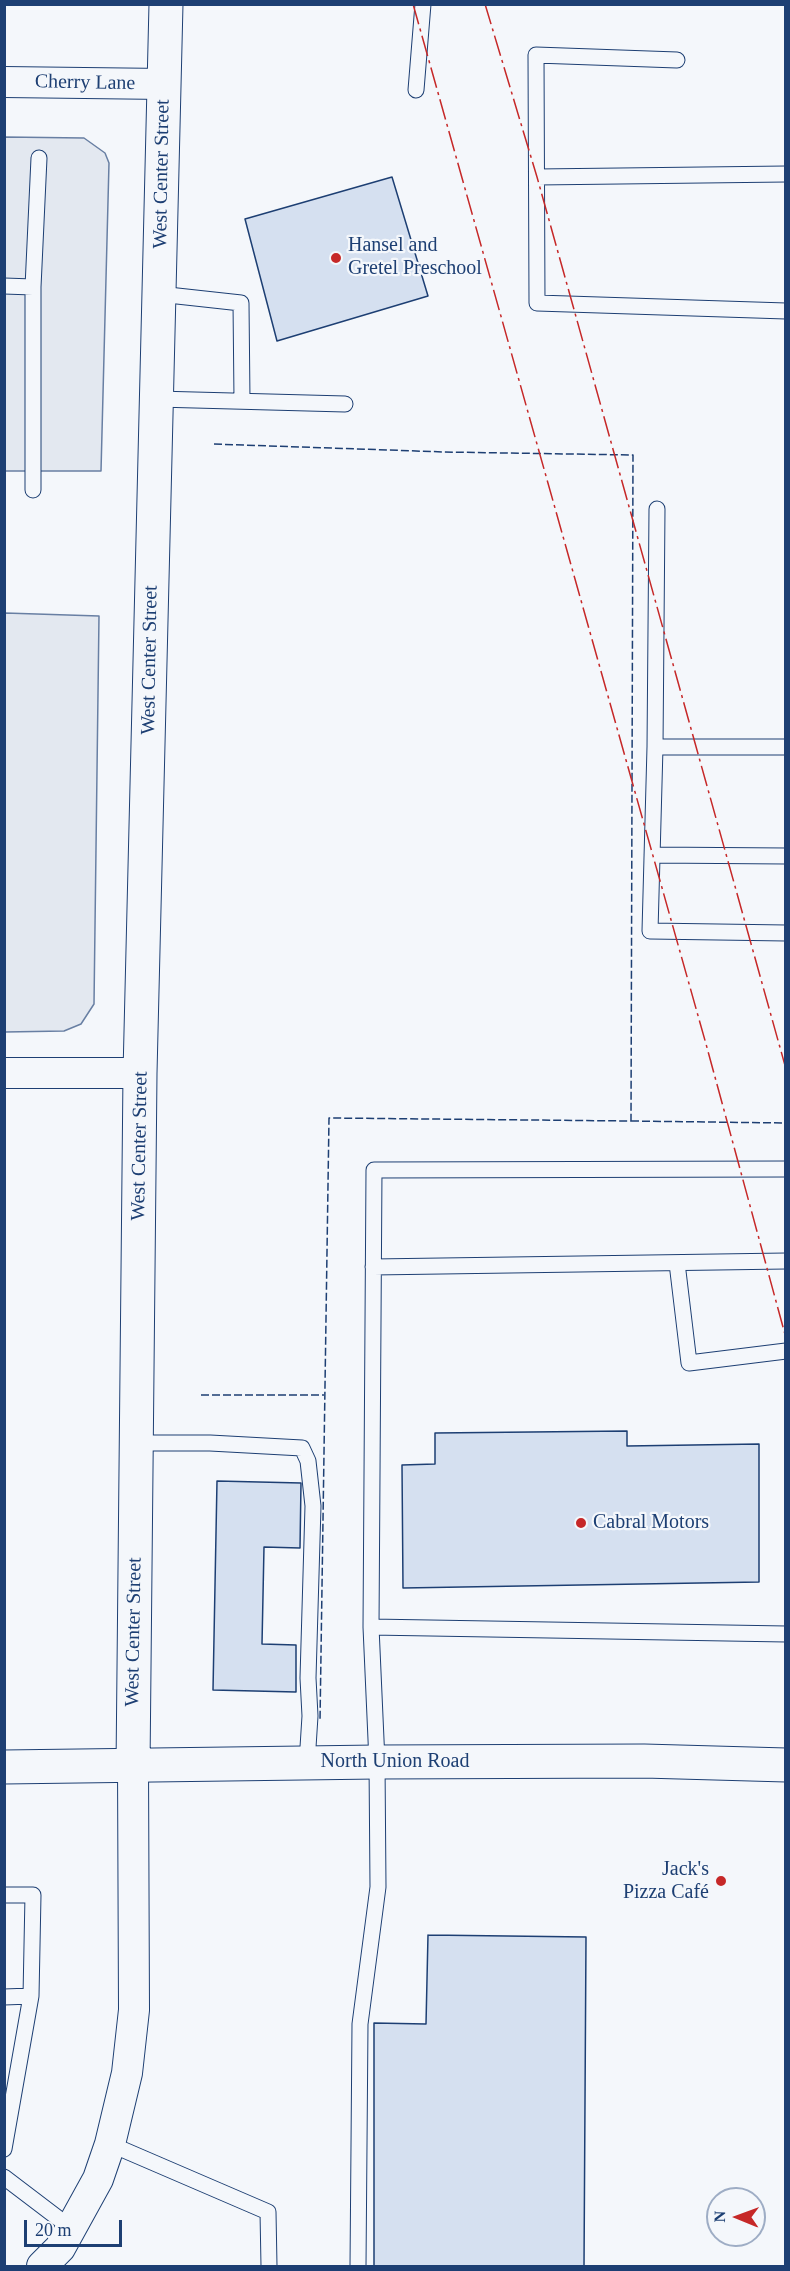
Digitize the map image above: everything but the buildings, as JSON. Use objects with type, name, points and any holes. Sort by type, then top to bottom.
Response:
[{"type":"street","name":"West Center Street","points":[[42,2266],[60,2248],[98,2179],[110,2144],[127,2073],[134,2010],[133,1766],[140,1072],[166,4]]},
{"type":"street","name":"Cherry Lane","points":[[4,82],[165,84]]},
{"type":"street","points":[[4,1073],[140,1072]]},
{"type":"street","name":"North Union Road","points":[[4,1767],[644,1761],[786,1765]]},
{"type":"lane","points":[[416,90],[423,4]]},
{"type":"lane","points":[[677,60],[536,55],[537,303],[786,311]]},
{"type":"lane","points":[[33,490],[33,287],[39,158]]},
{"type":"lane","points":[[537,177],[786,174]]},
{"type":"lane","points":[[4,286],[33,287]]},
{"type":"lane","points":[[159,294],[241,303],[243,400]]},
{"type":"lane","points":[[157,399],[345,404]]},
{"type":"lane","points":[[657,509],[651,931],[786,933]]},
{"type":"lane","points":[[655,747],[786,747]]},
{"type":"lane","points":[[652,855],[786,856]]},
{"type":"lane","points":[[358,2266],[360,2024],[378,1887],[377,1762],[371,1627],[374,1170],[786,1169]]},
{"type":"lane","points":[[373,1267],[786,1261]]},
{"type":"lane","points":[[677,1263],[689,1363],[786,1351]]},
{"type":"lane","points":[[136,1443],[210,1443],[302,1448],[308,1461],[313,1506],[308,1678],[310,1716],[307,1763]]},
{"type":"lane","points":[[371,1627],[786,1635]]},
{"type":"lane","points":[[4,1895],[33,1895],[30,1996],[4,2149]]},
{"type":"lane","points":[[4,1997],[30,1996]]},
{"type":"lane","points":[[110,2144],[268,2212],[269,2266]]},
{"type":"lane","points":[[4,2177],[71,2228]]},
{"type":"shaded area","points":[[5,137],[84,138],[105,153],[109,163],[101,471],[5,471]]},
{"type":"shaded area","points":[[5,613],[99,616],[94,1004],[81,1024],[64,1031],[5,1032]]},
{"type":"fence","points":[[214,444],[445,452],[633,455],[631,1121],[329,1118],[320,1721]]},
{"type":"fence","points":[[631,1121],[786,1123]]},
{"type":"fence","points":[[201,1395],[324,1395]]},
{"type":"power","points":[[413,4],[706,1044],[786,1338]]},
{"type":"power","points":[[485,4],[537,177],[786,1069]]},
{"type":"place","name":"Hansel and Gretel Preschool","points":[[336,258]]},
{"type":"place","name":"Cabral Motors","points":[[581,1523]]},
{"type":"place","name":"Jack's Pizza Café","points":[[721,1881]]}]
